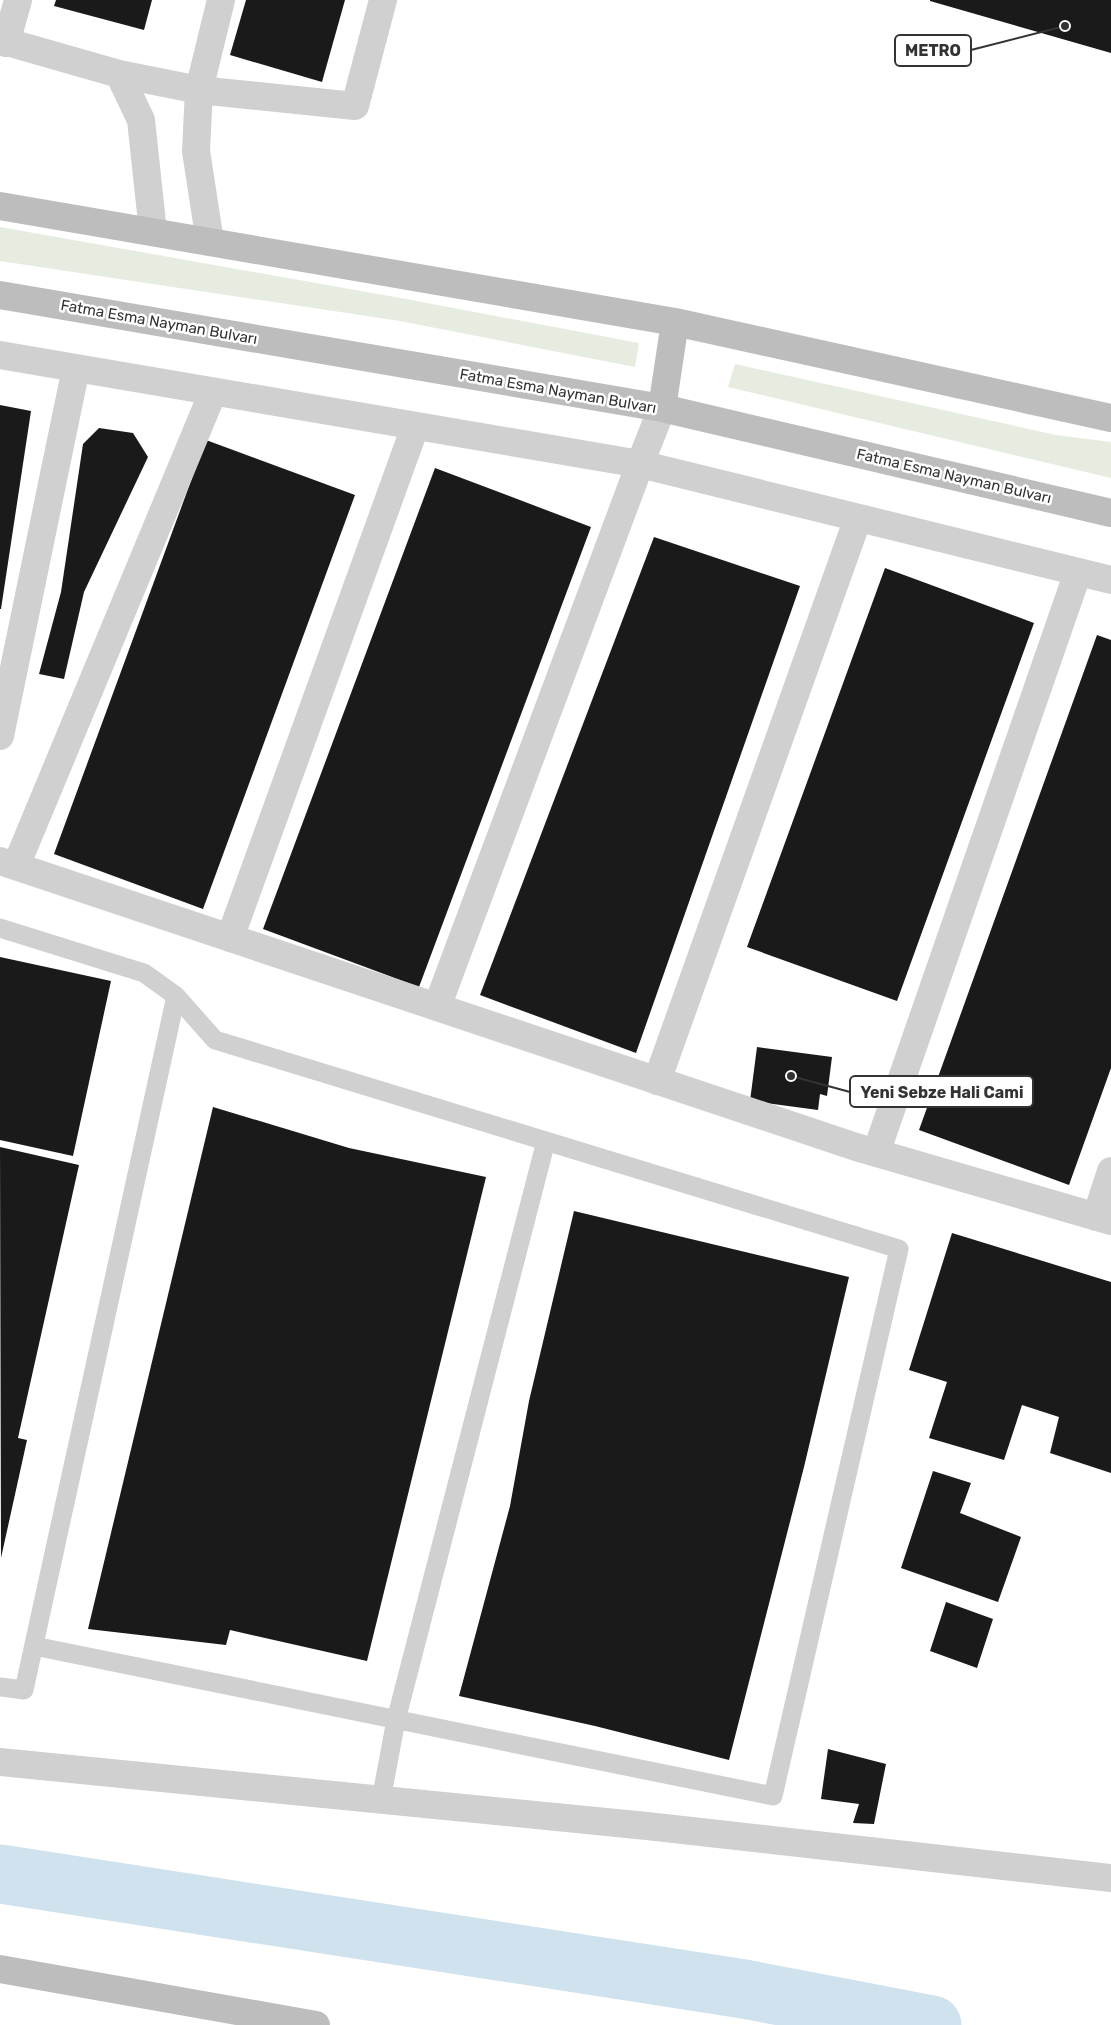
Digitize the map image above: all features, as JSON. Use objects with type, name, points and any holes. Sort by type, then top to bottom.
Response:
[{"type":"main road","points":[[0,206],[675,322],[1111,418]]},
{"type":"main road","name":"Fatma Esma Nayman Bulvarı","points":[[0,295],[662,408],[1111,513]]},
{"type":"main road","points":[[662,408],[675,322]]},
{"type":"main road","points":[[0,1969],[316,2025]]},
{"type":"street","points":[[18,0],[3,41],[119,74],[199,90],[355,106],[383,0]]},
{"type":"street","points":[[210,242],[196,151],[199,90],[221,0]]},
{"type":"street","points":[[119,74],[141,120],[153,232]]},
{"type":"street","points":[[0,355],[640,464],[1111,580]]},
{"type":"street","points":[[0,736],[76,368]]},
{"type":"street","points":[[214,392],[8,863],[876,1153],[1103,1219],[1111,1171]]},
{"type":"street","points":[[438,1007],[662,408]]},
{"type":"street","points":[[230,938],[415,427]]},
{"type":"street","points":[[657,1081],[858,518]]},
{"type":"street","points":[[876,1153],[1078,572]]},
{"type":"street","points":[[0,1762],[648,1826],[1111,1878]]},
{"type":"lane","points":[[0,928],[144,972],[176,996],[215,1040],[899,1249],[772,1796],[34,1646]]},
{"type":"lane","points":[[0,1687],[24,1690],[176,996]]},
{"type":"lane","points":[[381,1800],[396,1720],[546,1141]]},
{"type":"shaded area","points":[[0,227],[406,299],[639,343],[635,367],[400,321],[0,261]]},
{"type":"shaded area","points":[[735,364],[1056,435],[1111,442],[1111,478],[728,387]]},
{"type":"building","points":[[56,0],[152,0],[144,30],[54,6]]},
{"type":"building","points":[[246,0],[345,0],[322,82],[230,55]]},
{"type":"building","points":[[930,0],[1111,0],[1111,53],[930,1]]},
{"type":"building","points":[[0,405],[31,411],[1,609],[0,609]]},
{"type":"building","points":[[99,428],[133,433],[148,457],[84,592],[64,679],[39,674],[61,592],[83,444]]},
{"type":"building","points":[[206,440],[355,495],[203,909],[54,854]]},
{"type":"building","points":[[435,468],[591,527],[419,987],[263,929]]},
{"type":"building","points":[[654,537],[800,586],[636,1053],[480,995]]},
{"type":"building","points":[[885,568],[1034,623],[897,1001],[747,947]]},
{"type":"building","points":[[1097,635],[1111,640],[1111,1068],[1069,1185],[919,1130]]},
{"type":"building","points":[[0,957],[111,981],[73,1156],[0,1140]]},
{"type":"building","points":[[757,1047],[832,1057],[827,1096],[820,1094],[818,1110],[750,1101]]},
{"type":"building","points":[[213,1107],[349,1148],[486,1177],[367,1661],[230,1630],[226,1645],[88,1629]]},
{"type":"building","points":[[0,1147],[79,1165],[18,1438],[27,1440],[1,1558]]},
{"type":"building","points":[[574,1211],[849,1277],[804,1467],[729,1760],[595,1726],[459,1696],[510,1506],[529,1401]]},
{"type":"building","points":[[952,1233],[1111,1282],[1111,1473],[1050,1453],[1059,1417],[1022,1405],[1004,1460],[929,1438],[947,1382],[909,1370]]},
{"type":"building","points":[[933,1471],[971,1483],[960,1513],[1021,1537],[998,1602],[901,1568]]},
{"type":"building","points":[[946,1602],[993,1619],[977,1668],[930,1651]]},
{"type":"building","points":[[828,1749],[886,1764],[874,1824],[853,1823],[859,1804],[821,1799]]},
{"type":"waterway","points":[[0,1874],[744,1989],[932,2025]]},
{"type":"place","name":"METRO","points":[[1065,26]]},
{"type":"place","name":"Yeni Sebze Hali Cami","points":[[791,1076]]}]
